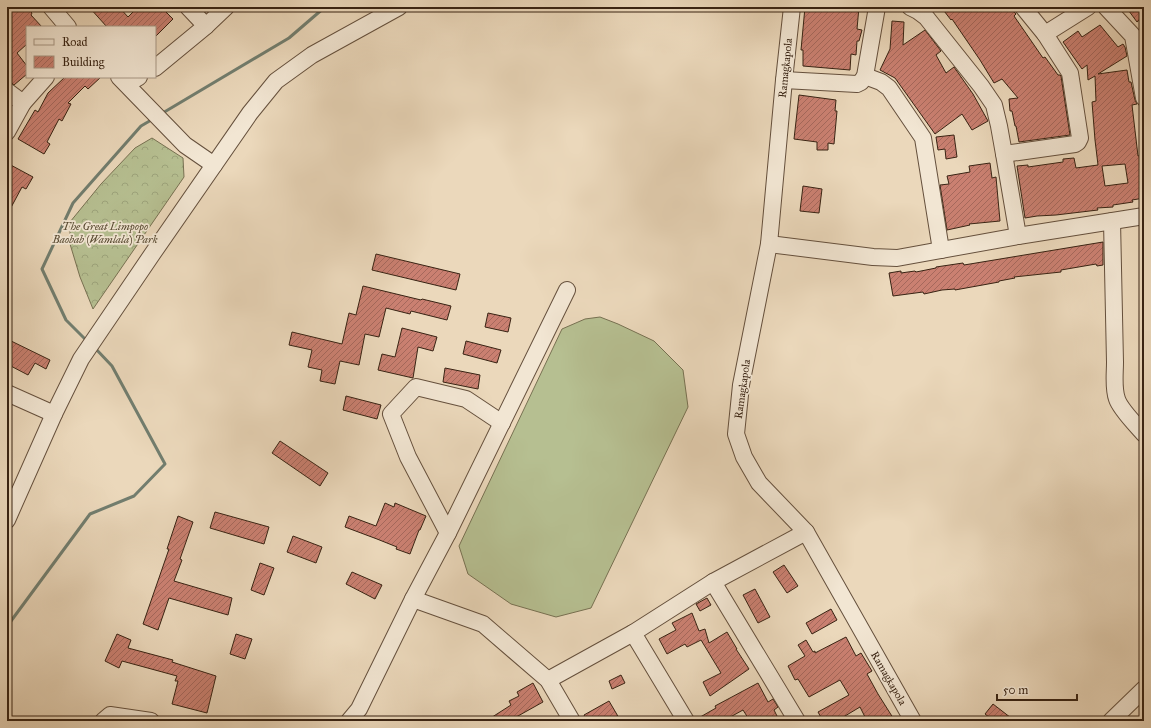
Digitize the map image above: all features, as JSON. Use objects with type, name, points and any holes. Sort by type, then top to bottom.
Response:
[{"type":"street","points":[[51,7],[67,26]]},
{"type":"street","points":[[188,7],[206,26]]},
{"type":"street","points":[[156,67],[206,26],[226,7]]},
{"type":"street","points":[[7,520],[54,414],[81,359],[250,113],[276,81],[312,55],[399,7]]},
{"type":"street","name":"Ramagkapola","points":[[792,7],[769,244],[741,385],[736,434],[744,457],[759,483],[806,532],[913,721]]},
{"type":"street","points":[[784,80],[856,84],[861,82],[866,76],[877,7]]},
{"type":"street","points":[[910,7],[926,17],[981,86],[994,105],[1018,236]]},
{"type":"street","points":[[1004,154],[1075,144],[1080,138],[1070,73],[1045,34],[1023,7]]},
{"type":"street","points":[[1045,34],[1088,7]]},
{"type":"street","points":[[1106,7],[1132,36],[1144,98]]},
{"type":"street","points":[[866,76],[881,82],[889,88],[923,138],[941,250]]},
{"type":"street","points":[[7,132],[23,103],[45,78]]},
{"type":"street","points":[[128,79],[146,105],[185,145],[214,165]]},
{"type":"street","points":[[7,91],[23,103]]},
{"type":"street","points":[[769,244],[898,258],[1018,236],[1144,216]]},
{"type":"street","points":[[1112,221],[1115,387],[1117,400],[1144,434]]},
{"type":"street","points":[[349,721],[359,709],[567,290]]},
{"type":"street","points":[[448,532],[408,457],[392,414],[416,387],[466,399],[502,423]]},
{"type":"street","points":[[7,393],[54,414]]},
{"type":"street","points":[[548,680],[633,633],[713,582],[806,532]]},
{"type":"street","points":[[713,582],[796,721]]},
{"type":"street","points":[[413,599],[483,624],[548,680],[572,721]]},
{"type":"street","points":[[633,633],[686,721]]},
{"type":"street","points":[[1111,721],[1144,689]]},
{"type":"street","points":[[102,721],[110,715],[151,721]]},
{"type":"green space","name":"The Great Limpopo Baobab (Wamlala) Park","points":[[152,138],[183,158],[184,177],[93,309],[80,277],[70,244],[70,222],[101,184],[135,148]]},
{"type":"green space","points":[[600,317],[654,341],[683,370],[688,407],[591,608],[556,617],[511,604],[468,574],[459,546],[562,329],[585,319]]},
{"type":"building","points":[[7,7],[26,7],[41,26],[26,26],[26,45],[17,53],[26,65],[26,75],[14,85],[7,79]]},
{"type":"building","points":[[89,7],[119,7],[128,17],[138,7],[161,7],[173,19],[156,36],[156,26],[106,26]]},
{"type":"building","points":[[805,7],[859,7],[857,29],[862,30],[859,41],[857,41],[856,55],[851,54],[850,70],[803,66],[803,50],[801,50]]},
{"type":"building","points":[[941,7],[1010,7],[1016,14],[1014,16],[1043,58],[1045,57],[1058,75],[1061,76],[1070,135],[1019,142],[1012,111],[1010,111],[1009,99],[1018,98],[1002,79],[994,83],[952,19],[951,20]]},
{"type":"building","points":[[1126,7],[1144,7],[1144,16],[1137,22]]},
{"type":"building","points":[[892,21],[904,22],[903,45],[925,30],[941,51],[936,55],[946,73],[954,67],[973,94],[988,121],[972,130],[962,114],[935,134],[895,78],[880,70],[890,49]]},
{"type":"building","points":[[1100,25],[1118,47],[1123,44],[1125,47],[1127,56],[1098,74],[1127,70],[1129,82],[1131,82],[1137,104],[1132,105],[1138,156],[1144,155],[1144,198],[1132,200],[1133,202],[1113,205],[1113,207],[1097,208],[1098,210],[1025,218],[1017,166],[1028,165],[1028,167],[1063,162],[1063,159],[1074,158],[1076,168],[1098,165],[1092,102],[1096,101],[1095,76],[1088,80],[1087,65],[1082,69],[1063,42],[1078,31],[1082,37]],"holes":[[[1125,164],[1128,183],[1105,186],[1102,166]]]},
{"type":"building","points":[[64,78],[100,78],[88,89],[85,86],[68,103],[71,104],[62,121],[59,119],[47,142],[50,144],[44,154],[18,139],[35,110],[38,112],[48,93]]},
{"type":"building","points":[[799,95],[836,100],[835,111],[837,111],[834,144],[828,143],[828,150],[817,150],[817,142],[794,139]]},
{"type":"building","points":[[954,135],[957,157],[946,159],[945,149],[938,150],[936,137]]},
{"type":"building","points":[[7,163],[33,177],[26,189],[22,187],[7,215]]},
{"type":"building","points":[[990,163],[992,178],[996,177],[1000,221],[969,224],[970,225],[947,230],[940,185],[949,184],[947,176],[970,172],[969,166]]},
{"type":"building","points":[[803,186],[822,189],[819,213],[800,211]]},
{"type":"building","points":[[1103,242],[1103,265],[1097,266],[1096,264],[1061,270],[1061,272],[1014,277],[1015,278],[999,282],[955,290],[942,290],[924,294],[923,292],[893,296],[889,273],[901,271],[901,273],[916,272],[936,267],[963,263],[964,265]]},
{"type":"building","points":[[376,254],[460,274],[456,290],[372,270]]},
{"type":"building","points":[[363,286],[451,306],[447,320],[411,311],[410,314],[386,308],[379,337],[365,334],[359,365],[340,361],[335,384],[320,381],[322,370],[308,367],[312,350],[289,345],[292,332],[342,344],[349,313],[356,315]]},
{"type":"building","points":[[488,313],[511,318],[508,332],[485,327]]},
{"type":"building","points":[[402,328],[437,337],[433,351],[418,347],[413,378],[378,370],[382,354],[395,357]]},
{"type":"building","points":[[7,339],[50,360],[46,369],[35,363],[28,375],[7,364]]},
{"type":"building","points":[[466,341],[501,350],[497,363],[463,354]]},
{"type":"building","points":[[445,368],[480,375],[478,389],[443,382]]},
{"type":"building","points":[[346,396],[381,405],[377,419],[343,410]]},
{"type":"building","points":[[280,441],[328,473],[320,486],[272,453]]},
{"type":"building","points":[[385,503],[394,507],[395,503],[426,516],[410,554],[396,549],[397,547],[345,527],[349,516],[376,526]]},
{"type":"building","points":[[215,512],[269,527],[264,544],[210,528]]},
{"type":"building","points":[[178,516],[193,522],[174,581],[232,598],[228,615],[169,598],[158,630],[143,624],[169,549],[167,549]]},
{"type":"building","points":[[293,536],[322,547],[316,563],[287,552]]},
{"type":"building","points":[[260,563],[274,568],[264,595],[251,590]]},
{"type":"building","points":[[784,565],[798,586],[787,593],[773,572]]},
{"type":"building","points":[[352,572],[382,585],[375,599],[346,584]]},
{"type":"building","points":[[755,589],[770,617],[758,623],[743,595]]},
{"type":"building","points":[[707,598],[711,605],[700,611],[696,604]]},
{"type":"building","points":[[831,609],[837,620],[812,634],[806,623]]},
{"type":"building","points":[[692,613],[699,631],[705,629],[709,643],[727,632],[749,669],[710,696],[703,682],[721,673],[701,640],[687,647],[685,644],[667,654],[659,639],[676,630],[672,623]]},
{"type":"building","points":[[117,634],[131,640],[128,648],[173,660],[172,662],[216,676],[207,713],[172,704],[178,681],[175,681],[177,676],[122,661],[119,668],[105,661]]},
{"type":"building","points":[[236,634],[252,639],[245,659],[230,654]]},
{"type":"building","points":[[846,637],[856,656],[861,653],[872,671],[867,674],[895,721],[867,721],[860,707],[845,716],[846,718],[841,721],[823,721],[818,712],[849,695],[840,680],[809,697],[798,679],[795,680],[788,666],[805,656],[798,645],[806,640],[815,653]]},
{"type":"building","points":[[621,675],[625,683],[612,689],[609,681]]},
{"type":"building","points":[[533,683],[543,702],[509,721],[486,721],[511,705],[509,701],[519,696],[517,692]]},
{"type":"building","points":[[758,683],[768,702],[773,699],[778,707],[774,710],[778,718],[774,721],[750,721],[743,710],[723,721],[695,721],[716,708],[715,706]]},
{"type":"building","points":[[609,701],[619,718],[614,721],[587,721],[584,715]]},
{"type":"building","points":[[993,704],[1015,721],[994,721],[985,714]]},
{"type":"waterway","points":[[161,114],[289,38],[325,7]]},
{"type":"waterway","points":[[88,342],[66,320],[42,269],[73,203],[141,126],[153,119]]},
{"type":"waterway","points":[[7,631],[11,621],[90,514],[134,496],[165,464],[112,366],[95,348]]}]
